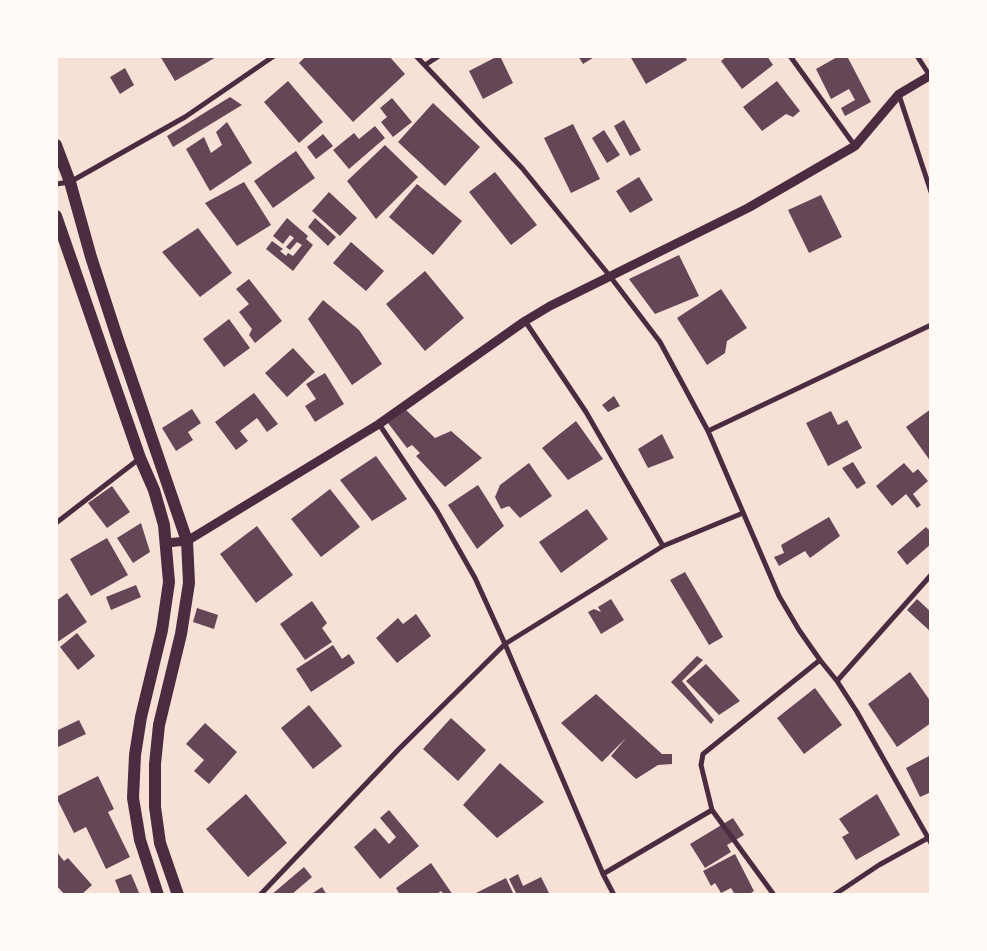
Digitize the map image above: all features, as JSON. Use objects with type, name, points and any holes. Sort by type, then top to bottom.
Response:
[{"type":"main road","points":[[56,145],[70,182],[94,266],[187,541],[188,582],[186,600],[181,634],[159,725],[155,764],[155,807],[160,844],[178,895]]},
{"type":"main road","points":[[56,216],[140,458],[160,508],[166,543],[169,582],[162,630],[141,716],[135,755],[133,798],[140,840],[158,895]]},
{"type":"street","points":[[56,184],[70,182],[185,117],[274,56]]},
{"type":"street","points":[[416,56],[522,168],[609,275],[660,342],[708,431],[779,596],[799,630],[837,681],[857,712],[929,840],[879,865],[834,895]]},
{"type":"street","points":[[426,65],[439,56]]},
{"type":"street","points":[[790,56],[855,146]]},
{"type":"street","points":[[166,543],[187,541],[379,424],[525,321],[609,275],[748,208],[855,146],[898,94],[930,75],[917,56]]},
{"type":"street","points":[[898,94],[931,192]]},
{"type":"street","points":[[525,321],[586,412],[663,546]]},
{"type":"street","points":[[708,431],[931,325]]},
{"type":"street","points":[[379,424],[437,510],[474,578],[505,644],[603,874],[614,895]]},
{"type":"street","points":[[56,523],[140,458]]},
{"type":"street","points":[[260,895],[399,749],[505,644],[663,546],[743,513]]},
{"type":"street","points":[[837,681],[931,575]]},
{"type":"street","points":[[774,895],[712,810],[700,765],[703,754],[820,660]]},
{"type":"street","points":[[603,874],[712,810]]},
{"type":"building","points":[[160,56],[218,56],[175,81]]},
{"type":"building","points":[[306,56],[389,56],[405,74],[353,122],[299,63]]},
{"type":"building","points":[[500,56],[513,83],[483,99],[469,71]]},
{"type":"building","points":[[578,56],[596,56],[583,64]]},
{"type":"building","points":[[630,56],[685,56],[687,60],[646,84]]},
{"type":"building","points":[[727,56],[767,56],[773,65],[742,89],[721,61]]},
{"type":"building","points":[[839,56],[847,56],[871,102],[845,116],[841,108],[855,100],[849,89],[831,99],[816,69]]},
{"type":"building","points":[[125,68],[134,85],[120,94],[110,77]]},
{"type":"building","points":[[288,81],[323,122],[299,143],[264,102]]},
{"type":"building","points":[[777,81],[800,111],[793,117],[786,114],[762,131],[743,107]]},
{"type":"building","points":[[230,97],[242,105],[173,147],[167,136]]},
{"type":"building","points":[[392,98],[412,122],[393,137],[381,122],[387,117],[380,108]]},
{"type":"building","points":[[433,103],[480,147],[445,186],[398,142]]},
{"type":"building","points":[[624,120],[641,150],[630,156],[614,126]]},
{"type":"building","points":[[227,122],[252,163],[210,191],[186,149],[204,137],[211,153],[222,145],[216,132]]},
{"type":"building","points":[[573,124],[600,179],[571,193],[544,138]]},
{"type":"building","points":[[375,126],[385,138],[349,169],[333,150],[354,133],[359,139]]},
{"type":"building","points":[[604,130],[620,155],[607,163],[592,138]]},
{"type":"building","points":[[323,134],[333,146],[316,159],[307,147]]},
{"type":"building","points":[[385,145],[418,177],[376,219],[347,181]]},
{"type":"building","points":[[296,151],[315,178],[273,208],[254,181]]},
{"type":"building","points":[[495,172],[537,225],[511,245],[469,192]]},
{"type":"building","points":[[639,177],[653,200],[630,213],[616,191]]},
{"type":"building","points":[[244,182],[271,225],[237,246],[205,203]]},
{"type":"building","points":[[417,184],[462,221],[433,255],[389,217]]},
{"type":"building","points":[[329,192],[357,218],[340,236],[312,211]]},
{"type":"building","points":[[821,195],[842,237],[809,253],[788,210]]},
{"type":"building","points":[[287,218],[308,236],[306,239],[313,245],[293,271],[266,249],[272,241],[283,249],[280,251],[286,256],[288,253],[293,256],[302,245],[297,242],[290,250],[286,247],[294,238],[290,235],[283,244],[273,236]]},
{"type":"building","points":[[315,218],[336,237],[328,246],[308,227]]},
{"type":"building","points":[[198,228],[232,273],[200,297],[162,252]]},
{"type":"building","points":[[351,242],[384,271],[366,291],[333,263]]},
{"type":"building","points":[[679,255],[699,296],[655,314],[629,279]]},
{"type":"building","points":[[425,271],[464,318],[425,351],[386,304]]},
{"type":"building","points":[[249,279],[282,321],[255,343],[249,335],[252,329],[239,312],[249,304],[236,289]]},
{"type":"building","points":[[721,289],[747,328],[727,341],[725,353],[707,365],[677,318]]},
{"type":"building","points":[[323,300],[359,330],[382,364],[352,385],[308,319]]},
{"type":"building","points":[[229,319],[250,348],[224,367],[203,339]]},
{"type":"building","points":[[293,348],[315,372],[287,397],[265,373]]},
{"type":"building","points":[[325,373],[344,404],[315,422],[305,406],[316,399],[306,384]]},
{"type":"building","points":[[254,393],[278,424],[267,432],[257,418],[240,431],[248,441],[236,450],[215,422]]},
{"type":"building","points":[[614,396],[620,406],[608,412],[602,405]]},
{"type":"building","points":[[192,409],[201,423],[188,432],[193,440],[176,451],[162,428]]},
{"type":"building","points":[[931,409],[931,462],[906,427]]},
{"type":"building","points":[[406,410],[435,438],[451,431],[482,458],[445,487],[416,456],[420,453],[412,445],[407,448],[388,423]]},
{"type":"building","points":[[831,411],[838,425],[847,420],[862,448],[828,466],[806,423]]},
{"type":"building","points":[[576,421],[603,459],[568,480],[542,448]]},
{"type":"building","points":[[662,434],[674,458],[648,468],[638,449]]},
{"type":"building","points":[[376,456],[407,499],[372,521],[340,480]]},
{"type":"building","points":[[853,462],[866,483],[857,489],[842,468]]},
{"type":"building","points":[[529,463],[552,496],[520,518],[509,506],[501,509],[495,497],[500,485]]},
{"type":"building","points":[[904,463],[913,473],[918,469],[928,481],[913,494],[921,505],[917,508],[906,494],[892,506],[876,486]]},
{"type":"building","points":[[478,485],[504,526],[477,549],[448,505]]},
{"type":"building","points":[[112,486],[130,512],[107,528],[88,503]]},
{"type":"building","points":[[330,489],[360,527],[321,557],[291,519]]},
{"type":"building","points":[[587,509],[608,539],[561,573],[539,542]]},
{"type":"building","points":[[829,517],[840,536],[810,558],[805,551],[779,566],[774,557],[784,553],[781,545]]},
{"type":"building","points":[[141,523],[150,552],[133,563],[117,538]]},
{"type":"building","points":[[257,526],[293,575],[256,603],[220,554]]},
{"type":"building","points":[[926,527],[931,532],[931,544],[907,565],[897,552]]},
{"type":"building","points":[[107,538],[128,575],[91,596],[70,559]]},
{"type":"building","points":[[685,572],[723,637],[709,645],[670,580]]},
{"type":"building","points":[[136,585],[141,597],[111,610],[106,597]]},
{"type":"building","points":[[67,593],[87,622],[56,643],[56,601]]},
{"type":"building","points":[[611,599],[624,620],[601,634],[588,612],[594,609],[601,612],[598,607]]},
{"type":"building","points":[[917,599],[931,612],[931,632],[907,610]]},
{"type":"building","points":[[312,601],[327,623],[322,628],[332,642],[305,660],[280,624]]},
{"type":"building","points":[[197,608],[218,615],[214,629],[193,622]]},
{"type":"building","points":[[416,614],[431,636],[397,663],[376,638],[398,618],[403,624]]},
{"type":"building","points":[[77,633],[95,656],[78,670],[60,647]]},
{"type":"building","points":[[333,645],[342,659],[349,654],[355,663],[311,692],[296,669]]},
{"type":"building","points":[[697,656],[703,660],[682,681],[714,720],[711,724],[671,682]]},
{"type":"building","points":[[706,664],[740,701],[719,715],[686,681]]},
{"type":"building","points":[[910,672],[931,702],[931,723],[897,747],[868,704]]},
{"type":"building","points":[[815,688],[842,725],[804,754],[777,718]]},
{"type":"building","points":[[596,694],[662,754],[672,754],[672,764],[658,765],[636,779],[611,756],[626,738],[602,762],[561,723]]},
{"type":"building","points":[[309,705],[342,746],[313,769],[281,728]]},
{"type":"building","points":[[451,718],[486,750],[458,781],[423,749]]},
{"type":"building","points":[[79,720],[86,734],[56,748],[56,731]]},
{"type":"building","points":[[205,723],[237,752],[209,784],[194,771],[204,760],[186,744]]},
{"type":"building","points":[[931,755],[931,792],[920,797],[906,768]]},
{"type":"building","points":[[500,763],[544,802],[497,838],[463,805]]},
{"type":"building","points":[[98,776],[114,809],[108,812],[130,857],[106,869],[86,827],[74,833],[56,797]]},
{"type":"building","points":[[246,794],[287,843],[248,877],[206,829]]},
{"type":"building","points":[[877,794],[900,835],[856,860],[842,837],[849,833],[839,819]]},
{"type":"building","points":[[389,810],[419,846],[380,879],[354,847],[375,828],[389,844],[396,837],[380,818]]},
{"type":"building","points":[[733,818],[744,835],[727,845],[731,852],[705,868],[690,844]]},
{"type":"building","points":[[56,851],[64,861],[68,858],[92,885],[81,895],[65,895],[56,885]]},
{"type":"building","points":[[735,854],[754,891],[748,895],[735,895],[731,888],[721,893],[715,883],[711,886],[703,871]]},
{"type":"building","points":[[431,863],[453,895],[444,895],[441,891],[435,895],[400,895],[396,888]]},
{"type":"building","points":[[304,867],[312,877],[291,895],[271,895]]},
{"type":"building","points":[[131,874],[140,895],[121,895],[115,880]]},
{"type":"building","points":[[518,874],[523,886],[541,877],[550,895],[517,895],[509,879]]},
{"type":"building","points":[[506,878],[514,895],[472,895]]},
{"type":"building","points":[[322,887],[327,895],[310,895]]}]
